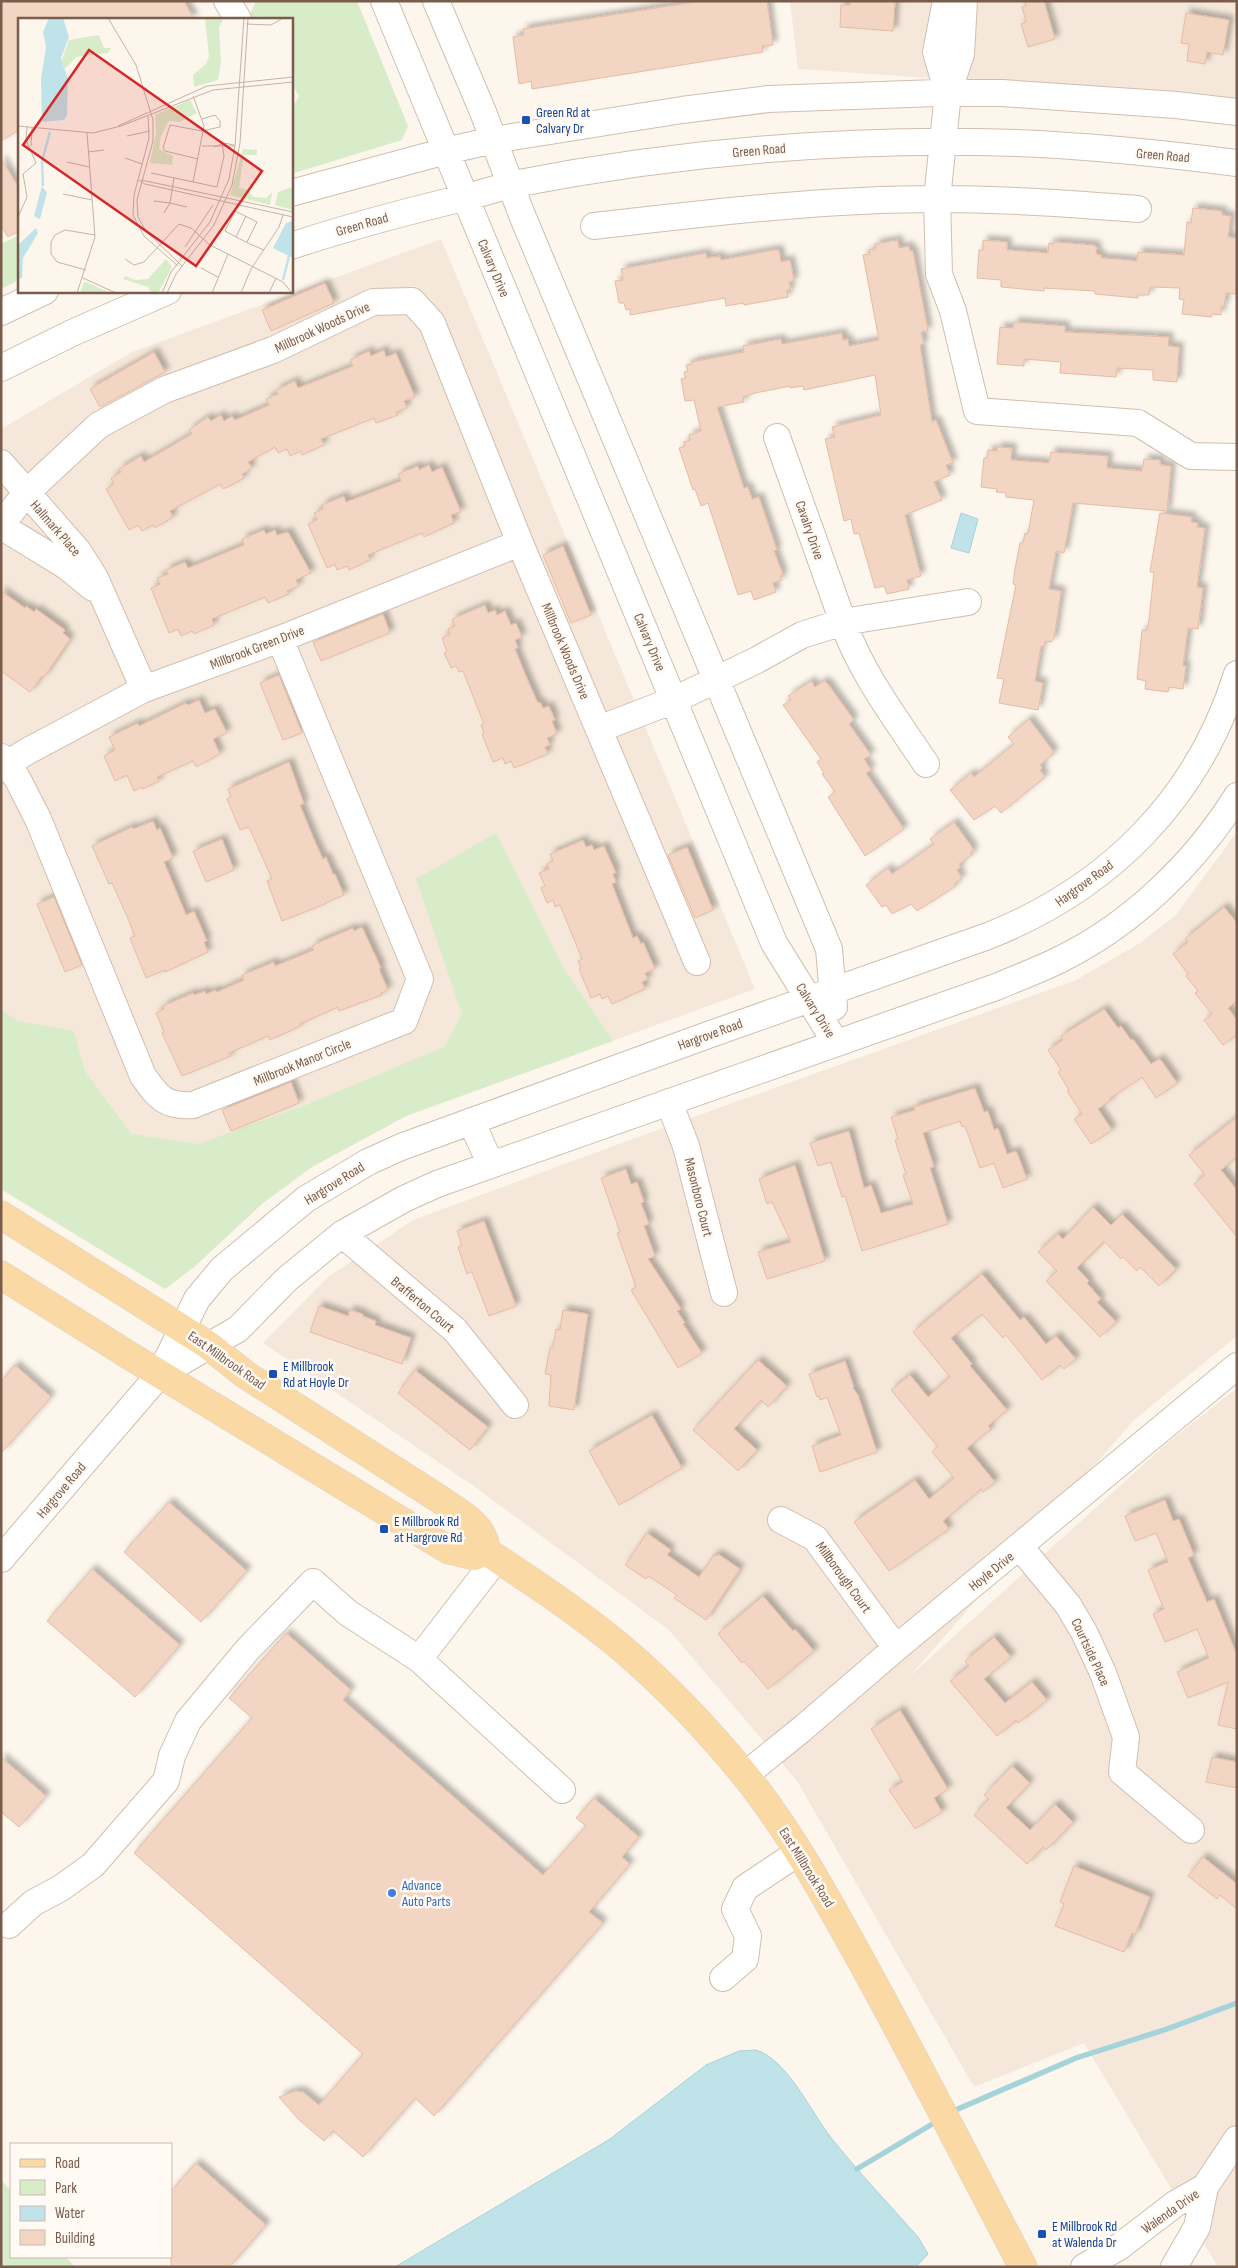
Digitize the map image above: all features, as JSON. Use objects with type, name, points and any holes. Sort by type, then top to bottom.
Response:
[{"type":"main road","name":"East Millbrook Road","points":[[1,1215],[182,1329],[246,1375],[467,1518],[486,1541],[492,1555],[579,1615],[624,1650],[696,1721],[745,1774],[799,1852],[868,1974],[1023,2267]]},
{"type":"main road","points":[[1,1275],[449,1550],[474,1556],[492,1555]]},
{"type":"street","points":[[227,1],[237,18]]},
{"type":"street","name":"Calvary Drive","points":[[384,1],[774,944],[821,995],[836,1043]]},
{"type":"street","name":"Calvary Drive","points":[[436,1],[483,112],[511,185],[727,675],[829,949],[821,995]]},
{"type":"street","points":[[946,1],[936,52],[948,92]]},
{"type":"street","points":[[964,1],[961,54],[948,92],[937,199],[939,274],[953,311],[977,411],[1138,423],[1191,456],[1237,457]]},
{"type":"street","points":[[292,193],[493,140],[682,110],[768,99],[948,92],[1068,96],[1237,112]]},
{"type":"street","name":"Green Road","points":[[292,246],[407,211],[511,185],[622,166],[764,149],[873,143],[944,142],[1062,146],[1237,162]]},
{"type":"street","points":[[594,226],[717,212],[832,202],[937,199],[1028,201],[1138,209]]},
{"type":"street","points":[[1,312],[43,292]]},
{"type":"street","points":[[1,368],[72,332],[166,292]]},
{"type":"street","name":"Millbrook Woods Drive","points":[[1,525],[26,493],[100,425],[164,390],[273,350],[373,302],[412,301],[432,323],[520,544],[697,962]]},
{"type":"street","name":"Cavalry Drive","points":[[777,437],[844,622]]},
{"type":"street","name":"Hallmark Place","points":[[1,463],[78,551],[95,578],[144,689]]},
{"type":"street","name":"Hallmark Place","points":[[1,525],[66,566],[104,597]]},
{"type":"street","name":"Millbrook Green Drive","points":[[3,763],[144,689],[280,640],[520,544]]},
{"type":"street","points":[[599,729],[674,700],[727,675],[802,635],[844,622],[968,602]]},
{"type":"street","points":[[844,622],[849,639],[882,698],[926,764]]},
{"type":"street","name":"Millbrook Manor Circle","points":[[3,763],[17,778],[38,819],[143,1076],[158,1097],[177,1106],[193,1105],[404,1021],[420,979],[280,640]]},
{"type":"street","name":"Hargrove Road","points":[[1,1559],[160,1374],[197,1299],[222,1269],[306,1199],[368,1162],[401,1146],[1022,923],[1060,902],[1111,865],[1138,840],[1184,786],[1219,724],[1237,674]]},
{"type":"street","name":"Hargrove Road","points":[[160,1374],[238,1329],[287,1279],[342,1234],[404,1199],[437,1184],[996,987],[1064,958],[1098,938],[1154,895],[1180,869],[1227,812],[1237,796]]},
{"type":"street","name":"Masonboro Court","points":[[669,1102],[686,1146],[724,1293]]},
{"type":"street","points":[[471,1120],[491,1165]]},
{"type":"street","name":"Brafferton Court","points":[[342,1234],[455,1330],[515,1405]]},
{"type":"street","name":"Hoyle Drive","points":[[745,1774],[802,1729],[896,1648],[1237,1366]]},
{"type":"street","name":"Millborough Court","points":[[781,1520],[815,1538],[896,1648]]},
{"type":"street","name":"Courtside Place","points":[[1020,1547],[1068,1605],[1084,1632],[1104,1673],[1126,1737],[1122,1772],[1191,1830]]},
{"type":"street","points":[[419,1659],[492,1555]]},
{"type":"street","points":[[10,1925],[33,1904],[93,1865],[166,1781],[172,1756],[188,1721],[248,1649],[313,1582],[348,1613],[419,1659],[562,1790]]},
{"type":"street","points":[[723,1978],[745,1959],[748,1936],[736,1909],[745,1888],[799,1852]]},
{"type":"street","name":"Walenda Drive","points":[[1174,2267],[1197,2227],[1205,2187],[1237,2138]]},
{"type":"street","name":"Walenda Drive","points":[[1084,2267],[1119,2247],[1174,2204],[1205,2187]]},
{"type":"shaded area","points":[[790,1],[1237,1],[1237,99],[798,69]]},
{"type":"shaded area","points":[[441,239],[755,989],[406,1116],[312,1167],[263,1203],[194,1267],[165,1289],[1,1189],[1,429],[132,352]]},
{"type":"shaded area","points":[[1237,832],[1237,1336],[1135,1419],[909,1677],[1165,1445],[1237,1388],[1237,2267],[1218,2267],[1084,2043],[974,2087],[797,1781],[669,1630],[475,1487],[263,1343],[328,1277],[413,1220],[646,1134],[1076,980],[1140,943],[1175,916]]},
{"type":"green space","points":[[256,1],[357,1],[408,126],[402,140],[292,174],[292,104],[299,96],[292,85],[292,18],[252,18],[250,14]]},
{"type":"green space","points":[[18,236],[18,280],[1,289],[1,244]]},
{"type":"green space","points":[[496,833],[564,969],[613,1041],[406,1116],[312,1167],[263,1203],[194,1267],[165,1289],[1,1189],[1,1009],[17,1021],[74,1031],[85,1071],[131,1134],[198,1144],[306,1105],[444,1047],[462,1014],[416,879]]},
{"type":"green space","points":[[1,2180],[10,2190],[10,2258],[67,2258],[75,2267],[1,2267]]},
{"type":"water","points":[[961,513],[978,519],[969,553],[951,548]]},
{"type":"water","points":[[756,2050],[767,2055],[778,2064],[798,2088],[832,2139],[918,2237],[928,2254],[916,2267],[395,2267],[610,2139],[706,2065],[739,2051]]},
{"type":"building","points":[[1,1],[184,1],[193,18],[18,18],[18,131],[1,141]]},
{"type":"building","points":[[701,1],[767,1],[773,45],[762,46],[763,52],[532,89],[531,81],[519,84],[513,37],[524,35],[523,29]]},
{"type":"building","points":[[850,1],[895,1],[893,31],[840,27],[841,5],[850,5]]},
{"type":"building","points":[[1025,1],[1044,1],[1055,39],[1028,47],[1021,24],[1026,22],[1022,7],[1026,6]]},
{"type":"building","points":[[1186,13],[1229,20],[1223,55],[1207,52],[1205,64],[1187,61],[1189,44],[1181,43]]},
{"type":"building","points":[[1,159],[18,186],[18,232],[8,237],[1,226]]},
{"type":"building","points":[[1193,208],[1222,211],[1222,215],[1231,216],[1228,237],[1237,238],[1236,294],[1226,293],[1224,306],[1221,306],[1221,315],[1212,314],[1211,317],[1182,314],[1184,300],[1179,299],[1180,288],[1150,287],[1149,295],[1138,295],[1138,298],[1095,294],[1095,291],[1044,288],[1044,291],[1001,287],[1001,280],[977,278],[979,250],[983,250],[983,240],[1007,242],[1007,250],[1048,253],[1049,243],[1054,244],[1054,242],[1093,245],[1097,247],[1096,254],[1101,255],[1101,258],[1137,261],[1138,252],[1184,255],[1187,222],[1191,223]]},
{"type":"building","points":[[898,240],[899,248],[909,246],[910,251],[913,251],[928,331],[921,332],[924,344],[920,345],[932,422],[936,420],[953,463],[946,465],[950,475],[934,482],[942,500],[905,515],[921,576],[907,580],[909,589],[887,594],[884,586],[875,588],[859,533],[854,534],[851,519],[844,521],[825,439],[835,437],[832,427],[881,415],[875,375],[804,390],[803,386],[790,388],[790,386],[755,393],[743,397],[744,402],[717,407],[744,488],[748,487],[752,499],[759,497],[777,550],[774,551],[783,575],[780,576],[782,580],[773,583],[776,592],[754,600],[751,591],[738,595],[708,503],[701,506],[695,489],[693,490],[679,448],[685,446],[684,442],[690,440],[689,435],[701,431],[694,400],[685,401],[681,379],[686,378],[684,372],[688,371],[686,365],[692,364],[692,362],[744,352],[743,346],[781,339],[782,344],[842,333],[843,340],[848,339],[849,346],[879,340],[863,255],[870,254],[869,250],[876,249],[875,244]]},
{"type":"building","points":[[779,250],[781,262],[790,260],[794,281],[789,282],[791,290],[787,290],[788,297],[744,305],[744,303],[726,306],[725,298],[630,315],[630,309],[626,310],[624,303],[619,303],[615,281],[623,280],[621,269],[706,253],[707,258],[720,256],[721,260]]},
{"type":"building","points":[[325,283],[334,303],[271,331],[262,310]]},
{"type":"building","points":[[1014,322],[1065,326],[1065,332],[1169,337],[1168,346],[1179,347],[1177,382],[1153,380],[1153,370],[1117,368],[1116,377],[1060,373],[1061,362],[1024,359],[1024,366],[997,364],[1000,327],[1013,328]]},
{"type":"building","points":[[384,350],[386,357],[396,353],[415,397],[404,401],[407,408],[396,412],[398,415],[376,423],[374,418],[321,439],[324,445],[302,455],[301,451],[290,456],[287,449],[278,453],[275,447],[248,462],[252,468],[242,474],[244,478],[230,486],[223,489],[220,484],[170,511],[173,517],[155,528],[153,525],[142,531],[138,525],[129,530],[106,489],[114,484],[111,478],[121,472],[119,469],[141,456],[144,462],[192,434],[189,430],[208,417],[211,421],[221,415],[224,421],[232,416],[235,420],[269,405],[266,399],[278,394],[276,390],[295,381],[298,388],[353,366],[350,360],[369,351],[371,356]]},
{"type":"building","points":[[154,352],[165,372],[100,407],[90,389]]},
{"type":"building","points":[[997,447],[1012,448],[1011,460],[1049,463],[1051,452],[1108,456],[1107,468],[1142,471],[1144,459],[1160,460],[1160,465],[1171,466],[1167,511],[1073,503],[1064,553],[1056,551],[1049,589],[1061,591],[1054,638],[1051,642],[1045,641],[1044,646],[1041,646],[1035,681],[1043,683],[1038,710],[999,703],[1004,679],[997,678],[1016,585],[1013,584],[1015,569],[1020,543],[1023,543],[1025,533],[1028,534],[1034,500],[1006,497],[1006,493],[996,492],[997,489],[981,487],[984,458],[987,458],[988,450],[997,451]]},
{"type":"building","points":[[429,465],[432,472],[442,467],[461,512],[451,515],[454,523],[424,537],[422,533],[368,555],[370,560],[349,570],[347,566],[337,570],[335,564],[327,568],[308,524],[317,520],[314,513],[323,509],[322,505],[344,496],[346,502],[401,481],[398,474],[418,466],[419,470]]},
{"type":"building","points":[[1160,513],[1192,517],[1191,522],[1198,523],[1197,527],[1205,528],[1197,587],[1203,588],[1198,629],[1188,628],[1183,666],[1186,666],[1183,689],[1169,687],[1168,692],[1145,689],[1146,681],[1137,679],[1142,630],[1147,630],[1149,620],[1154,572],[1150,572]]},
{"type":"building","points":[[264,530],[266,534],[275,530],[277,535],[288,532],[311,573],[296,580],[299,586],[287,591],[289,594],[268,603],[265,597],[212,619],[214,625],[194,634],[192,631],[181,636],[178,629],[169,633],[151,588],[160,584],[157,578],[168,574],[166,570],[185,562],[188,568],[244,545],[242,539]]},
{"type":"building","points":[[563,546],[591,615],[571,623],[543,555]]},
{"type":"building","points":[[1,591],[25,608],[26,606],[34,612],[36,609],[65,630],[63,633],[70,639],[44,677],[42,676],[30,692],[1,671]]},
{"type":"building","points":[[485,605],[488,613],[495,610],[497,615],[505,611],[511,625],[516,623],[522,637],[515,640],[518,648],[515,649],[538,703],[540,702],[543,708],[549,706],[555,720],[552,721],[557,734],[547,738],[550,745],[545,747],[548,754],[514,768],[511,761],[505,764],[503,758],[493,762],[482,734],[484,733],[481,725],[484,724],[463,671],[459,672],[456,666],[451,668],[444,653],[447,652],[442,638],[450,634],[448,629],[455,626],[452,619]]},
{"type":"building","points":[[383,614],[390,633],[321,661],[313,642]]},
{"type":"building","points":[[279,675],[302,733],[283,740],[260,683]]},
{"type":"building","points":[[811,681],[815,687],[824,681],[828,684],[854,720],[849,724],[871,755],[864,759],[871,770],[866,773],[904,829],[865,856],[828,797],[835,792],[822,774],[824,773],[817,762],[821,759],[783,705],[791,700],[788,696]]},
{"type":"building","points":[[199,700],[205,713],[215,709],[227,733],[213,739],[220,754],[196,767],[193,761],[157,777],[159,781],[143,789],[142,787],[134,791],[127,775],[115,781],[104,756],[115,750],[109,737],[138,723],[139,726],[186,703],[188,705]]},
{"type":"building","points":[[1029,719],[1053,751],[1053,754],[1040,765],[1043,768],[1040,770],[1045,777],[1001,813],[995,806],[974,820],[950,790],[971,773],[974,777],[1014,744],[1008,737]]},
{"type":"building","points":[[289,762],[304,804],[300,805],[313,837],[323,859],[326,857],[344,895],[282,921],[267,881],[272,879],[249,827],[240,830],[227,799],[231,797],[228,789]]},
{"type":"building","points":[[153,821],[157,830],[160,828],[173,858],[164,862],[186,915],[194,911],[207,941],[204,942],[208,952],[165,972],[165,970],[146,978],[130,938],[135,936],[126,914],[112,883],[109,884],[92,846],[132,827],[133,829]]},
{"type":"building","points":[[954,822],[974,850],[970,853],[972,855],[959,864],[961,867],[957,870],[962,878],[954,884],[956,886],[917,911],[911,904],[892,914],[886,905],[882,907],[866,885],[888,868],[892,874],[934,844],[930,839]]},
{"type":"building","points":[[222,839],[234,870],[206,882],[193,851]]},
{"type":"building","points":[[583,840],[586,847],[592,845],[594,850],[604,846],[616,873],[613,874],[616,882],[612,884],[633,938],[637,936],[641,944],[643,942],[655,969],[645,973],[648,979],[642,982],[645,989],[612,1004],[608,996],[602,999],[600,994],[591,998],[579,969],[581,968],[578,961],[582,959],[560,905],[555,907],[553,900],[547,903],[541,888],[545,886],[539,873],[549,869],[547,864],[553,861],[550,854]]},
{"type":"building","points":[[687,847],[713,910],[695,918],[668,855]]},
{"type":"building","points":[[54,897],[82,965],[65,972],[37,904]]},
{"type":"building","points":[[1224,907],[1237,923],[1237,1001],[1228,1008],[1237,1020],[1237,1034],[1223,1045],[1204,1020],[1212,1014],[1195,993],[1198,991],[1186,976],[1188,974],[1173,954],[1188,942],[1185,939]]},
{"type":"building","points":[[362,927],[381,968],[379,969],[388,990],[381,993],[382,995],[339,1011],[338,1007],[270,1040],[268,1036],[229,1053],[231,1056],[182,1076],[162,1033],[164,1032],[156,1013],[164,1009],[163,1006],[193,993],[194,995],[205,991],[206,994],[216,990],[217,992],[244,980],[242,975],[274,962],[275,966],[314,950],[312,946],[322,941],[353,928],[354,931]]},
{"type":"building","points":[[1104,1009],[1118,1028],[1121,1026],[1131,1040],[1133,1039],[1151,1064],[1159,1059],[1161,1060],[1177,1083],[1156,1098],[1142,1077],[1110,1098],[1111,1100],[1098,1109],[1112,1130],[1091,1144],[1074,1119],[1082,1114],[1067,1091],[1069,1090],[1058,1072],[1061,1070],[1048,1050],[1063,1040],[1061,1036]]},
{"type":"building","points":[[291,1082],[299,1103],[231,1131],[222,1110]]},
{"type":"building","points":[[975,1088],[984,1112],[988,1111],[994,1130],[998,1128],[1007,1154],[1016,1151],[1027,1179],[1003,1188],[994,1163],[980,1168],[965,1126],[962,1127],[960,1121],[923,1133],[934,1167],[930,1168],[948,1224],[862,1251],[845,1196],[842,1197],[831,1162],[818,1166],[810,1143],[849,1131],[864,1188],[871,1185],[881,1213],[913,1204],[903,1175],[906,1174],[895,1140],[898,1139],[891,1117],[915,1110],[914,1107]]},
{"type":"building","points":[[1237,1117],[1237,1156],[1221,1170],[1237,1190],[1237,1237],[1194,1184],[1205,1175],[1189,1155]]},
{"type":"building","points":[[795,1165],[825,1261],[767,1279],[758,1252],[791,1242],[772,1202],[767,1204],[759,1179]]},
{"type":"building","points":[[626,1169],[631,1184],[637,1182],[644,1202],[641,1203],[649,1224],[644,1226],[655,1256],[648,1259],[681,1309],[677,1311],[685,1323],[683,1324],[702,1353],[678,1368],[631,1290],[636,1287],[617,1233],[620,1232],[601,1178]]},
{"type":"building","points":[[1093,1207],[1111,1225],[1122,1214],[1176,1269],[1159,1286],[1140,1267],[1137,1271],[1123,1257],[1121,1259],[1104,1241],[1077,1268],[1089,1281],[1087,1283],[1101,1299],[1097,1302],[1116,1322],[1100,1337],[1046,1281],[1057,1271],[1038,1252],[1058,1234],[1063,1239]]},
{"type":"building","points":[[484,1221],[516,1306],[489,1316],[472,1272],[467,1274],[458,1247],[462,1246],[457,1231]]},
{"type":"building","points":[[982,1274],[1020,1320],[1024,1317],[1046,1344],[1056,1336],[1076,1359],[1064,1369],[1060,1365],[1042,1380],[1006,1335],[1003,1338],[982,1314],[951,1338],[972,1364],[970,1366],[1007,1410],[988,1426],[991,1429],[967,1448],[995,1482],[983,1492],[981,1489],[943,1521],[949,1529],[889,1571],[854,1522],[915,1480],[929,1499],[954,1478],[932,1452],[938,1447],[891,1390],[910,1375],[928,1397],[950,1377],[913,1332]]},
{"type":"building","points":[[319,1306],[348,1316],[350,1310],[363,1314],[363,1316],[376,1321],[375,1325],[411,1338],[402,1364],[310,1332]]},
{"type":"building","points":[[563,1310],[588,1314],[574,1410],[549,1406],[551,1375],[545,1374],[550,1347],[553,1347],[556,1329],[560,1330]]},
{"type":"building","points":[[758,1360],[787,1386],[768,1407],[761,1400],[734,1429],[757,1450],[738,1471],[693,1430]]},
{"type":"building","points":[[845,1361],[877,1452],[820,1472],[812,1446],[841,1435],[827,1397],[820,1400],[819,1396],[817,1397],[809,1374]]},
{"type":"building","points":[[15,1365],[51,1397],[1,1453],[1,1381]]},
{"type":"building","points":[[415,1370],[488,1427],[470,1450],[398,1393]]},
{"type":"building","points":[[652,1415],[682,1468],[619,1505],[589,1451]]},
{"type":"building","points":[[1165,1500],[1173,1521],[1179,1519],[1194,1555],[1188,1558],[1207,1602],[1214,1599],[1237,1655],[1237,1729],[1218,1725],[1228,1682],[1188,1698],[1177,1672],[1209,1658],[1197,1629],[1165,1642],[1153,1614],[1164,1609],[1148,1570],[1168,1562],[1156,1533],[1135,1541],[1125,1516]]},
{"type":"building","points":[[169,1502],[247,1571],[201,1622],[124,1552]]},
{"type":"building","points":[[647,1533],[671,1550],[667,1555],[699,1577],[714,1555],[717,1556],[718,1554],[740,1569],[706,1620],[674,1598],[677,1595],[648,1576],[646,1579],[625,1565]]},
{"type":"building","points":[[92,1569],[180,1645],[135,1697],[47,1621]]},
{"type":"building","points":[[763,1596],[793,1631],[795,1629],[814,1651],[768,1689],[744,1661],[742,1663],[718,1634]]},
{"type":"building","name":"Advance Auto Parts","points":[[286,1633],[351,1690],[343,1700],[543,1875],[586,1826],[576,1818],[594,1798],[639,1837],[622,1857],[630,1864],[589,1912],[603,1923],[434,2116],[415,2098],[363,2157],[333,2131],[324,2141],[299,2120],[279,2097],[295,2091],[303,2092],[319,2105],[363,2054],[134,1853],[252,1718],[229,1698]]},
{"type":"building","points":[[994,1637],[1011,1657],[984,1679],[1005,1703],[1032,1682],[1047,1700],[1018,1723],[1016,1720],[997,1736],[950,1681],[969,1666],[965,1661]]},
{"type":"building","points":[[900,1710],[948,1789],[934,1798],[942,1812],[915,1829],[889,1790],[903,1782],[871,1729]]},
{"type":"building","points":[[1,1757],[46,1796],[19,1827],[1,1812]]},
{"type":"building","points":[[1212,1757],[1237,1762],[1237,1788],[1206,1782]]},
{"type":"building","points":[[1012,1766],[1030,1783],[1006,1808],[1030,1830],[1055,1804],[1073,1822],[1046,1850],[1043,1847],[1027,1864],[974,1815],[989,1799],[984,1795]]},
{"type":"building","points":[[1203,1857],[1237,1884],[1237,1909],[1220,1895],[1217,1899],[1188,1876]]},
{"type":"building","points":[[1074,1866],[1150,1897],[1135,1935],[1132,1933],[1124,1952],[1055,1926],[1064,1904],[1060,1902]]},
{"type":"building","points":[[196,2163],[266,2225],[229,2267],[171,2267],[172,2190]]},
{"type":"waterway","points":[[951,2112],[1076,2058],[1167,2029],[1237,2003]]},
{"type":"waterway","points":[[857,2169],[939,2120]]},
{"type":"place","name":"Green Rd at Calvary Dr","points":[[526,120]]},
{"type":"place","name":"E Millbrook Rd at Hoyle Dr","points":[[273,1374]]},
{"type":"place","name":"E Millbrook Rd at Hargrove Rd","points":[[384,1529]]},
{"type":"place","name":"Advance Auto Parts","points":[[392,1893]]},
{"type":"place","name":"E Millbrook Rd at Walenda Dr","points":[[1042,2234]]}]
